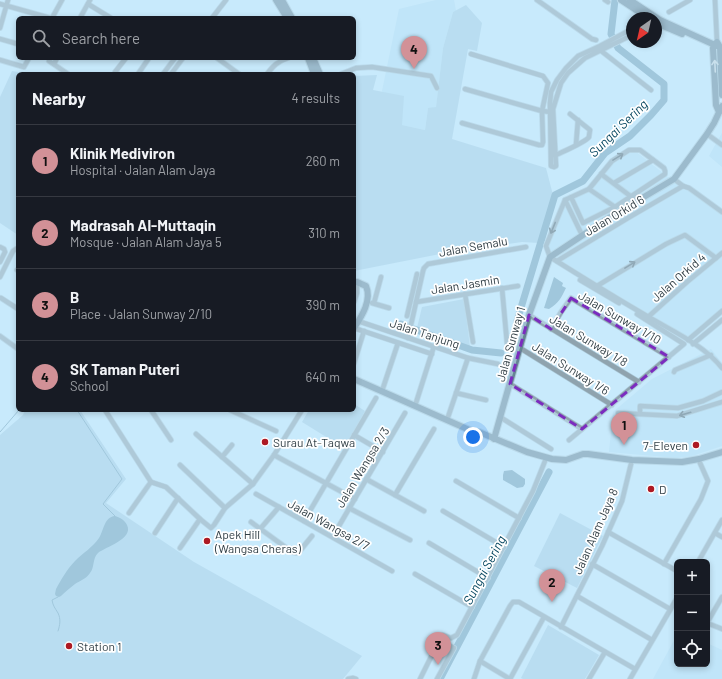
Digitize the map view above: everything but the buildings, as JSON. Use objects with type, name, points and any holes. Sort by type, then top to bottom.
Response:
[{"type":"street","points":[[0,28],[8,0]]},
{"type":"street","points":[[52,16],[62,0]]},
{"type":"street","points":[[214,16],[226,0]]},
{"type":"street","points":[[276,0],[286,16]]},
{"type":"street","points":[[282,0],[291,16]]},
{"type":"street","points":[[537,0],[592,39],[596,40]]},
{"type":"street","points":[[621,0],[642,12]]},
{"type":"street","points":[[630,0],[645,12]]},
{"type":"street","points":[[676,0],[681,4]]},
{"type":"street","points":[[669,12],[690,0]]},
{"type":"street","points":[[81,16],[89,2],[108,16]]},
{"type":"street","points":[[715,2],[722,7]]},
{"type":"street","points":[[715,2],[722,95]]},
{"type":"street","points":[[0,4],[44,16]]},
{"type":"street","points":[[662,22],[718,47]]},
{"type":"street","points":[[570,114],[590,130],[589,136],[576,145],[554,155],[551,112],[561,83],[568,73],[585,58],[626,32]]},
{"type":"street","points":[[600,49],[626,38]]},
{"type":"street","points":[[0,39],[16,43]]},
{"type":"street","points":[[571,197],[583,223],[674,180],[714,124],[720,109],[716,105],[718,47]]},
{"type":"street","points":[[600,49],[651,90]]},
{"type":"street","points":[[462,123],[539,146],[542,145],[543,142],[542,111],[548,83],[543,76],[471,54]]},
{"type":"street","points":[[0,60],[24,67],[28,60]]},
{"type":"street","points":[[55,60],[52,63],[65,72]]},
{"type":"street","points":[[115,72],[124,60]]},
{"type":"street","points":[[139,72],[148,60]]},
{"type":"street","points":[[164,72],[174,60]]},
{"type":"street","points":[[172,72],[182,60]]},
{"type":"street","points":[[220,60],[235,72]]},
{"type":"street","points":[[268,72],[273,66],[281,60]]},
{"type":"street","points":[[309,60],[313,72]]},
{"type":"street","points":[[314,60],[319,72]]},
{"type":"street","points":[[346,72],[356,68],[372,67],[431,76],[438,88]]},
{"type":"street","points":[[465,89],[542,111],[551,112]]},
{"type":"street","points":[[576,145],[578,120]]},
{"type":"street","points":[[707,134],[722,145]]},
{"type":"street","points":[[550,257],[635,199],[665,174],[664,168],[640,150],[629,150],[612,161],[589,190],[565,200],[546,246],[550,257],[688,340],[711,355],[722,368]]},
{"type":"street","points":[[614,183],[653,160]]},
{"type":"street","points":[[601,174],[635,199]]},
{"type":"street","points":[[674,180],[689,188],[722,212]]},
{"type":"street","name":"Jalan Orkid 6","points":[[557,261],[683,186]]},
{"type":"street","points":[[589,190],[615,207]]},
{"type":"street","points":[[565,200],[582,235]]},
{"type":"street","points":[[604,212],[607,219]]},
{"type":"street","points":[[597,286],[666,244],[685,235],[716,258]]},
{"type":"street","points":[[0,247],[4,249],[5,252],[0,262]]},
{"type":"street","name":"Jalan Semalu","points":[[416,302],[424,268],[428,264],[526,247]]},
{"type":"street","points":[[0,277],[16,248]]},
{"type":"street","name":"Jalan Orkid 4","points":[[648,317],[722,253]]},
{"type":"street","name":"Jalan Sunway 1","points":[[494,439],[529,315],[550,257]]},
{"type":"street","points":[[407,316],[417,274]]},
{"type":"street","points":[[374,303],[382,277]]},
{"type":"street","points":[[569,440],[684,344],[580,280]]},
{"type":"street","points":[[356,296],[356,282],[366,286],[368,290],[367,301],[356,324]]},
{"type":"street","name":"Jalan Jasmin","points":[[416,302],[518,286]]},
{"type":"street","points":[[502,288],[507,343]]},
{"type":"street","points":[[465,294],[472,342]]},
{"type":"street","points":[[1,298],[16,308]]},
{"type":"street","name":"Jalan Sunway 1/10","points":[[551,329],[571,298],[669,357]]},
{"type":"street","points":[[367,301],[389,308]]},
{"type":"street","points":[[408,338],[416,302]]},
{"type":"street","points":[[688,340],[722,311]]},
{"type":"street","name":"Jalan Sunway 1/8","points":[[529,315],[639,382]]},
{"type":"street","points":[[693,344],[722,320]]},
{"type":"street","name":"Jalan Tanjung","points":[[358,321],[468,358],[447,420]]},
{"type":"street","points":[[356,329],[432,354]]},
{"type":"street","points":[[356,357],[364,331]]},
{"type":"street","points":[[0,336],[16,348]]},
{"type":"street","points":[[382,391],[398,343]]},
{"type":"street","points":[[415,406],[434,346]]},
{"type":"street","name":"Jalan Sunway 1/6","points":[[520,348],[612,405]]},
{"type":"street","points":[[674,372],[675,370],[711,355]]},
{"type":"street","points":[[468,358],[498,364]]},
{"type":"street","points":[[356,380],[474,432],[479,432],[526,456],[545,462],[571,463],[583,457],[588,457],[631,464],[683,466],[722,456]]},
{"type":"street","points":[[510,384],[582,429]]},
{"type":"street","points":[[640,414],[640,406],[678,408],[703,401],[722,392]]},
{"type":"street","points":[[456,393],[486,400]]},
{"type":"street","points":[[304,521],[376,398]]},
{"type":"street","points":[[618,413],[677,416],[722,402]]},
{"type":"street","points":[[106,412],[151,482],[166,487],[211,528],[225,508],[252,484],[274,455],[301,412]]},
{"type":"street","points":[[152,412],[171,440]]},
{"type":"street","points":[[235,412],[276,431]]},
{"type":"street","name":"Jalan Wangsa 2/3","points":[[336,531],[406,413]]},
{"type":"street","points":[[500,417],[551,449]]},
{"type":"street","points":[[395,495],[434,430]]},
{"type":"street","points":[[196,434],[252,484]]},
{"type":"street","points":[[354,435],[383,452]]},
{"type":"street","points":[[494,439],[527,452],[563,461]]},
{"type":"street","points":[[222,457],[232,446]]},
{"type":"street","points":[[420,679],[441,637],[444,636],[451,638],[457,635],[533,491],[547,460],[563,461],[583,454],[588,454],[632,460],[682,462],[699,459],[722,452]]},
{"type":"street","points":[[534,454],[542,458],[545,462]]},
{"type":"street","points":[[274,455],[355,499]]},
{"type":"street","points":[[664,564],[701,499],[708,481],[700,462]]},
{"type":"street","name":"Jalan Alam Jaya 8","points":[[561,627],[622,501],[631,464]]},
{"type":"street","points":[[180,465],[225,508]]},
{"type":"street","points":[[366,479],[424,510]]},
{"type":"street","points":[[456,481],[519,518]]},
{"type":"street","points":[[129,513],[151,482]]},
{"type":"street","name":"Jalan Wangsa 2/7","points":[[256,494],[392,571]]},
{"type":"street","points":[[155,532],[178,498]]},
{"type":"street","points":[[260,529],[279,507]]},
{"type":"street","points":[[350,508],[410,540]]},
{"type":"street","points":[[443,511],[504,547]]},
{"type":"street","points":[[180,548],[200,519]]},
{"type":"street","points":[[700,559],[722,520]]},
{"type":"street","points":[[251,522],[292,552],[296,553],[299,552],[312,536]]},
{"type":"street","points":[[608,532],[674,569]]},
{"type":"street","points":[[715,533],[722,537]]},
{"type":"street","points":[[429,543],[488,578]]},
{"type":"street","points":[[592,564],[670,609]]},
{"type":"street","points":[[415,574],[472,607]]},
{"type":"street","points":[[577,596],[652,640]]},
{"type":"street","points":[[710,618],[722,597]]},
{"type":"street","points":[[474,679],[480,661],[513,602],[519,602],[636,670]]},
{"type":"street","points":[[630,679],[674,603]]},
{"type":"street","points":[[480,661],[510,679],[544,617]]},
{"type":"street","points":[[710,624],[722,629]]},
{"type":"street","points":[[437,679],[454,648],[440,641]]},
{"type":"street","points":[[589,679],[605,652]]},
{"type":"street","points":[[348,679],[356,679]]},
{"type":"highlighted area","points":[[571,298],[669,357],[582,429],[510,384],[529,315],[551,329]]},
{"type":"shaded area","points":[[436,0],[454,0],[456,11],[453,12],[443,48],[436,108],[428,108],[425,130],[402,125],[382,91],[399,9]]},
{"type":"shaded area","points":[[466,5],[482,23],[477,51],[468,49],[452,139],[546,168],[553,195],[539,243],[522,242],[440,254],[356,271],[356,76],[377,75],[373,90],[404,96],[402,125],[425,130],[428,108],[436,107],[443,48],[453,12]]},
{"type":"shaded area","points":[[12,71],[18,72],[16,72],[16,234],[0,223],[0,97]]},
{"type":"shaded area","points":[[722,133],[722,167],[709,156]]},
{"type":"shaded area","points":[[630,151],[635,151],[682,188],[690,191],[722,214],[722,309],[688,338],[554,258],[548,247],[567,201],[589,191],[612,162]]},
{"type":"shaded area","points":[[554,277],[563,283],[562,286],[566,288],[555,305],[549,309],[544,308]]},
{"type":"shaded area","points":[[464,299],[470,347],[417,328],[422,307]]},
{"type":"shaded area","points":[[711,349],[722,363],[722,446],[692,456],[677,458],[609,452],[613,412],[652,379]]},
{"type":"shaded area","points":[[356,405],[365,411],[344,448],[302,422],[308,412],[356,412]]},
{"type":"shaded area","points":[[24,412],[81,412],[126,479],[106,503],[194,562],[362,656],[343,679],[0,679],[0,435],[23,415]]},
{"type":"shaded area","points":[[512,470],[525,479],[525,484],[523,487],[517,488],[503,480],[504,471]]},
{"type":"shaded area","points":[[560,513],[603,536],[577,588],[534,566]]},
{"type":"shaded area","points":[[115,516],[122,519],[126,523],[128,530],[126,534],[118,542],[96,555],[92,571],[87,576],[61,596],[56,596],[56,589],[69,567],[97,541],[106,521]]},
{"type":"shaded area","points":[[548,625],[599,655],[585,679],[521,678]]},
{"type":"shaded area","points":[[674,640],[674,667],[710,667],[710,644],[722,650],[722,679],[653,679]]},
{"type":"waterway","name":"Sungai Sering","points":[[517,321],[555,195],[583,181],[605,153],[630,136],[664,100],[664,84],[618,48],[611,34],[615,0]]},
{"type":"waterway","points":[[401,324],[407,326]]},
{"type":"waterway","points":[[414,329],[472,350],[501,353]]},
{"type":"waterway","points":[[0,432],[17,412]]},
{"type":"waterway","points":[[78,412],[122,479],[103,504],[115,516],[114,518]]},
{"type":"waterway","name":"Sungai Sering","points":[[440,679],[549,472]]},
{"type":"waterway","points":[[58,597],[52,600],[60,618],[58,631]]},
{"type":"place","name":"SK Taman Puteri","points":[[414,69]]},
{"type":"place","name":"Surau At-Taqwa","points":[[265,442]]},
{"type":"place","name":"Klinik Mediviron","points":[[624,445]]},
{"type":"place","name":"7-Eleven","points":[[696,445]]},
{"type":"place","name":"D","points":[[651,489]]},
{"type":"place","name":"Apek Hill (Wangsa Cheras)","points":[[207,541]]},
{"type":"place","name":"Madrasah Al-Muttaqin","points":[[552,602]]},
{"type":"place","name":"Station 1","points":[[69,646]]},
{"type":"place","name":"B","points":[[438,665]]}]
